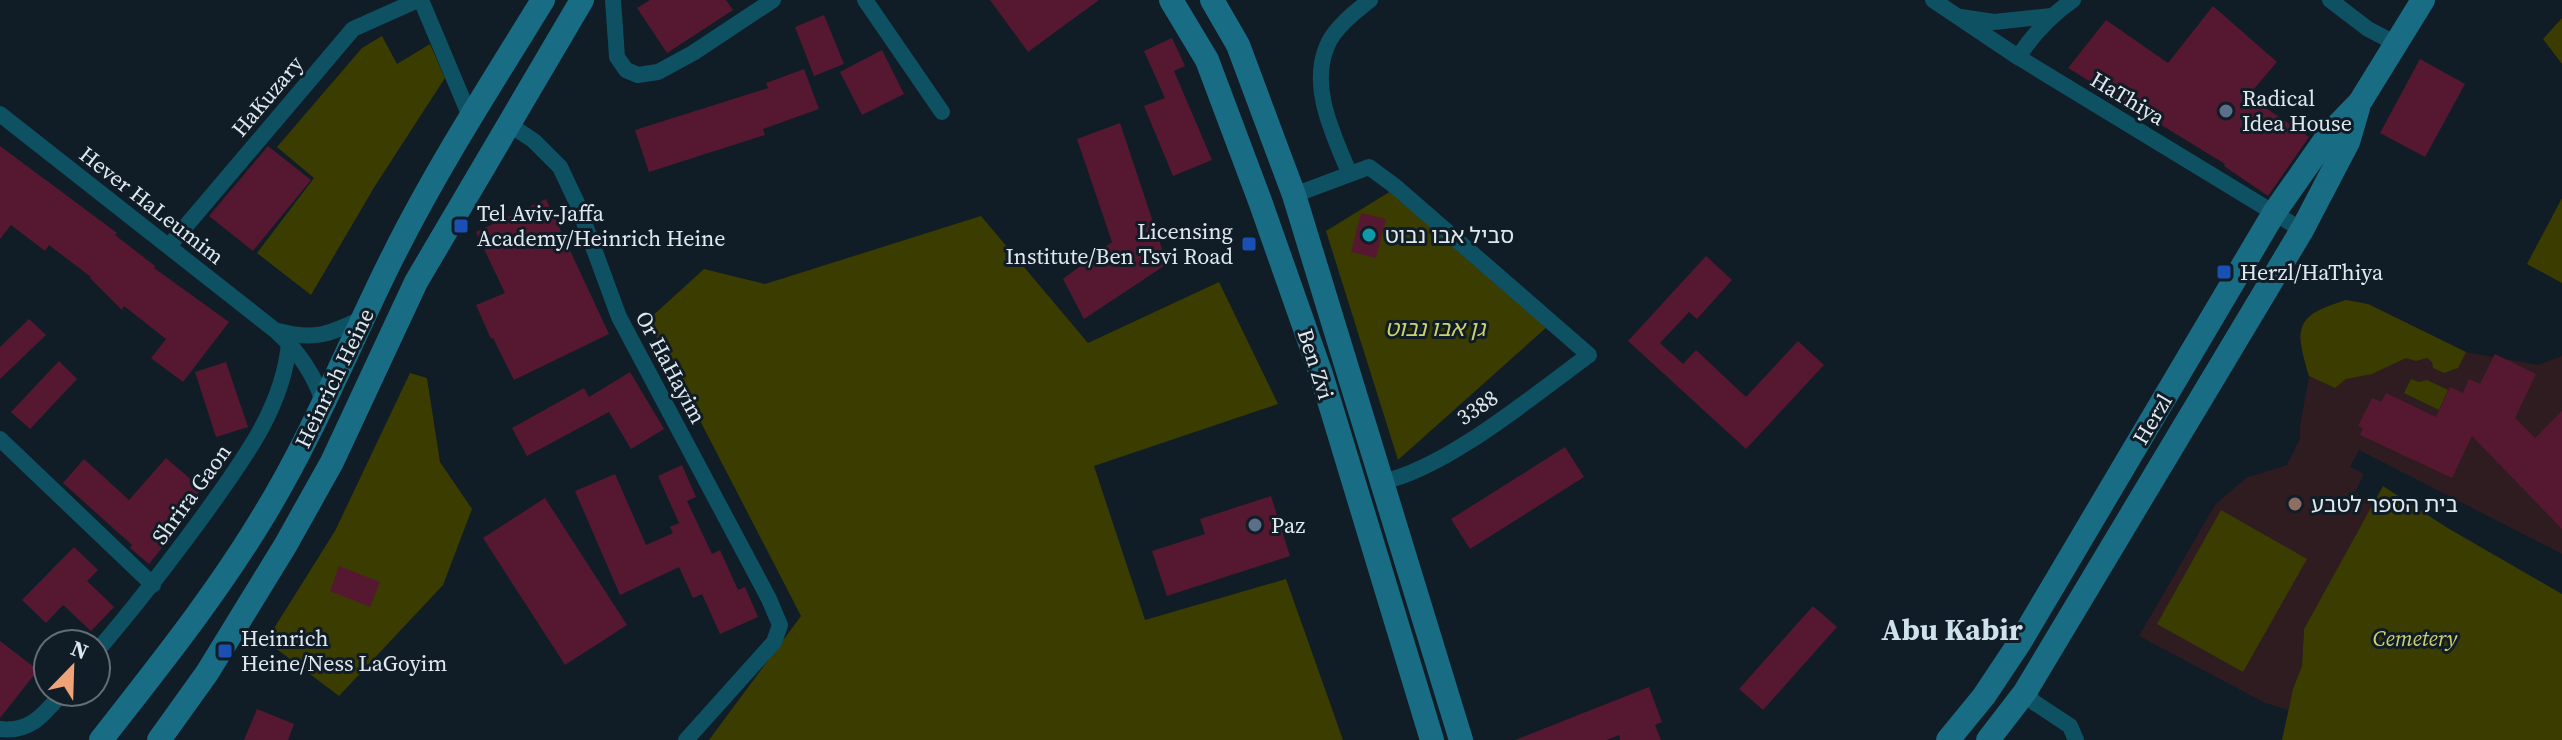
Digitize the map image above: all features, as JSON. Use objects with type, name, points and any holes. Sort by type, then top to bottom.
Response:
[{"type":"main road","name":"Heinrich Heine","points":[[101,740],[185,632],[265,514],[418,208],[543,0]]},
{"type":"main road","name":"Heinrich Heine","points":[[161,738],[207,673],[285,546],[332,462],[416,282],[582,0]]},
{"type":"main road","name":"Ben Zvi","points":[[1171,0],[1207,60],[1232,122],[1321,374],[1432,740]]},
{"type":"main road","name":"Ben Zvi","points":[[1212,0],[1238,45],[1294,195],[1461,740]]},
{"type":"main road","name":"Herzl","points":[[1948,740],[1984,696],[2017,647],[2274,213],[2330,133],[2360,102],[2423,0]]},
{"type":"main road","name":"Herzl","points":[[1991,736],[2025,692],[2302,230],[2348,142],[2360,102]]},
{"type":"main road","points":[[2017,647],[2025,692]]},
{"type":"main road","points":[[1984,696],[1991,736]]},
{"type":"street","points":[[420,0],[471,119]]},
{"type":"street","name":"HaKuzary","points":[[169,246],[353,29],[420,0]]},
{"type":"street","points":[[613,0],[617,57],[626,70],[638,75],[649,75],[693,53],[773,0]]},
{"type":"street","points":[[865,0],[942,112]]},
{"type":"street","points":[[1294,195],[1349,173],[1326,116],[1320,73],[1327,44],[1351,16],[1370,0]]},
{"type":"street","name":"HaThiya","points":[[1933,0],[2018,57],[2302,230]]},
{"type":"street","points":[[2018,57],[2051,16],[2073,0]]},
{"type":"street","points":[[2330,0],[2368,29],[2397,44]]},
{"type":"street","points":[[1954,16],[1994,22],[2051,16]]},
{"type":"street","name":"Hever HaLeumim","points":[[0,114],[276,331],[312,374],[323,402]]},
{"type":"street","name":"Or HaHayim","points":[[509,124],[534,141],[560,167],[577,203],[619,317],[780,625],[774,642],[686,740]]},
{"type":"street","name":"3388","points":[[1349,173],[1369,167],[1396,187],[1589,355],[1490,427],[1443,456],[1401,477],[1382,482]]},
{"type":"street","name":"Hever HaLeumim","points":[[276,331],[317,337],[363,318]]},
{"type":"street","name":"Shrira Gaon","points":[[112,633],[153,585],[249,452],[273,407],[286,366],[289,343]]},
{"type":"street","points":[[0,439],[153,585]]},
{"type":"street","points":[[2025,692],[2035,703],[2070,726],[2076,740]]},
{"type":"street","points":[[0,729],[19,729],[35,722],[48,708]]},
{"type":"shaded area","name":"בית הספר לטבע","points":[[2346,300],[2368,304],[2466,352],[2538,365],[2562,356],[2562,554],[2359,450],[2350,467],[2364,474],[2355,492],[2374,504],[2304,629],[2302,666],[2288,710],[2265,703],[2139,636],[2215,505],[2246,478],[2287,465],[2300,439],[2309,376],[2299,336],[2313,313]]},
{"type":"green space","points":[[2562,18],[2562,64],[2543,39]]},
{"type":"green space","points":[[382,36],[397,64],[430,44],[445,78],[375,186],[311,295],[257,253],[314,178],[277,147],[362,48]]},
{"type":"green space","name":"גן אבו נבוט","points":[[1391,191],[1548,326],[1398,460],[1326,231]]},
{"type":"green space","points":[[2562,198],[2562,283],[2527,264]]},
{"type":"green space","points":[[981,216],[1088,343],[1219,282],[1278,404],[1094,466],[1145,620],[1286,579],[1343,740],[709,740],[801,616],[648,320],[704,269],[765,284]]},
{"type":"green space","points":[[2346,300],[2368,304],[2466,352],[2458,368],[2444,373],[2433,368],[2427,358],[2416,361],[2406,358],[2372,374],[2346,379],[2335,388],[2309,376],[2302,346],[2303,326],[2316,312]]},
{"type":"green space","points":[[410,373],[427,378],[440,462],[472,509],[443,585],[339,696],[266,641],[335,531]]},
{"type":"green space","points":[[2411,379],[2419,382],[2427,380],[2448,390],[2439,410],[2404,393]]},
{"type":"green space","name":"Cemetery","points":[[2383,486],[2446,527],[2562,594],[2562,740],[2282,740],[2293,689],[2302,666],[2304,629]]},
{"type":"green space","points":[[2221,510],[2307,559],[2243,672],[2157,624]]},
{"type":"building","points":[[650,0],[726,0],[733,10],[667,53],[637,8]]},
{"type":"building","points":[[990,0],[1099,0],[1028,52]]},
{"type":"building","points":[[2213,6],[2277,62],[2248,96],[2309,137],[2268,196],[2225,164],[2068,68],[2106,20],[2168,63]]},
{"type":"building","points":[[824,15],[844,64],[814,76],[795,27]]},
{"type":"building","points":[[1172,38],[1185,66],[1174,71],[1212,160],[1173,176],[1144,106],[1165,98],[1144,51]]},
{"type":"building","points":[[882,50],[904,94],[862,115],[840,72]]},
{"type":"building","points":[[2420,59],[2465,84],[2425,157],[2380,133]]},
{"type":"building","points":[[804,69],[819,109],[763,129],[765,135],[649,172],[635,130],[768,88],[766,83]]},
{"type":"building","points":[[1120,123],[1167,264],[1084,319],[1063,279],[1112,242],[1077,139]]},
{"type":"building","points":[[0,146],[117,233],[115,235],[154,268],[229,322],[183,382],[151,358],[166,339],[124,306],[122,310],[91,277],[49,245],[45,251],[11,225],[0,239]]},
{"type":"building","points":[[268,146],[311,180],[253,251],[209,216]]},
{"type":"building","points":[[546,199],[609,334],[514,380],[476,305],[505,293],[476,232]]},
{"type":"building","name":"סביל אבו נבוט","points":[[1361,213],[1386,219],[1376,258],[1351,252]]},
{"type":"building","points":[[1706,256],[1732,280],[1697,319],[1689,312],[1660,343],[1683,364],[1696,350],[1746,397],[1798,341],[1824,365],[1746,449],[1628,341]]},
{"type":"building","points":[[29,319],[46,335],[0,379],[0,347]]},
{"type":"building","points":[[2495,354],[2536,374],[2515,418],[2535,438],[2562,411],[2562,529],[2472,436],[2452,478],[2360,435],[2363,428],[2358,426],[2372,398],[2381,402],[2386,393],[2436,417],[2450,387],[2463,393],[2469,379],[2480,384]]},
{"type":"building","points":[[59,361],[77,379],[30,429],[11,412]]},
{"type":"building","points":[[226,362],[248,427],[216,437],[195,372]]},
{"type":"building","points":[[630,372],[664,429],[631,449],[609,412],[527,456],[512,428],[584,388],[589,397]]},
{"type":"building","points":[[1565,447],[1584,477],[1470,549],[1451,519]]},
{"type":"building","points":[[166,458],[202,489],[158,538],[165,544],[149,564],[63,483],[84,459],[129,500]]},
{"type":"building","points":[[682,465],[696,497],[687,501],[712,554],[720,550],[738,590],[745,587],[758,617],[720,634],[702,594],[693,598],[679,567],[620,595],[575,491],[615,474],[646,545],[673,533],[670,527],[679,523],[658,476]]},
{"type":"building","points":[[1271,496],[1290,556],[1167,596],[1152,551],[1205,534],[1200,519]]},
{"type":"building","points":[[545,498],[627,625],[565,665],[483,538]]},
{"type":"building","points":[[74,547],[98,570],[87,581],[114,607],[94,628],[88,628],[63,605],[46,623],[22,600]]},
{"type":"building","points":[[339,566],[380,582],[370,607],[330,591]]},
{"type":"building","points":[[1813,606],[1837,627],[1763,710],[1739,689]]},
{"type":"building","points":[[0,641],[32,665],[32,678],[0,718]]},
{"type":"building","points":[[1649,687],[1662,722],[1655,725],[1661,740],[1620,740],[1619,735],[1607,740],[1515,740]]},
{"type":"building","points":[[257,709],[294,724],[288,740],[244,740]]},
{"type":"place","name":"Radical Idea House","points":[[2226,111]]},
{"type":"place","name":"Tel Aviv-Jaffa Academy/Heinrich Heine","points":[[461,226]]},
{"type":"place","name":"סביל אבו נבוט","points":[[1369,235]]},
{"type":"place","name":"Licensing Institute/Ben Tsvi Road","points":[[1249,244]]},
{"type":"place","name":"Herzl/HaThiya","points":[[2224,272]]},
{"type":"place","name":"בית הספר לטבע","points":[[2295,504]]},
{"type":"place","name":"Paz","points":[[1255,525]]},
{"type":"place","name":"Heinrich Heine/Ness LaGoyim","points":[[225,651]]},
{"type":"district","name":"Abu Kabir","points":[[1952,630]]}]
